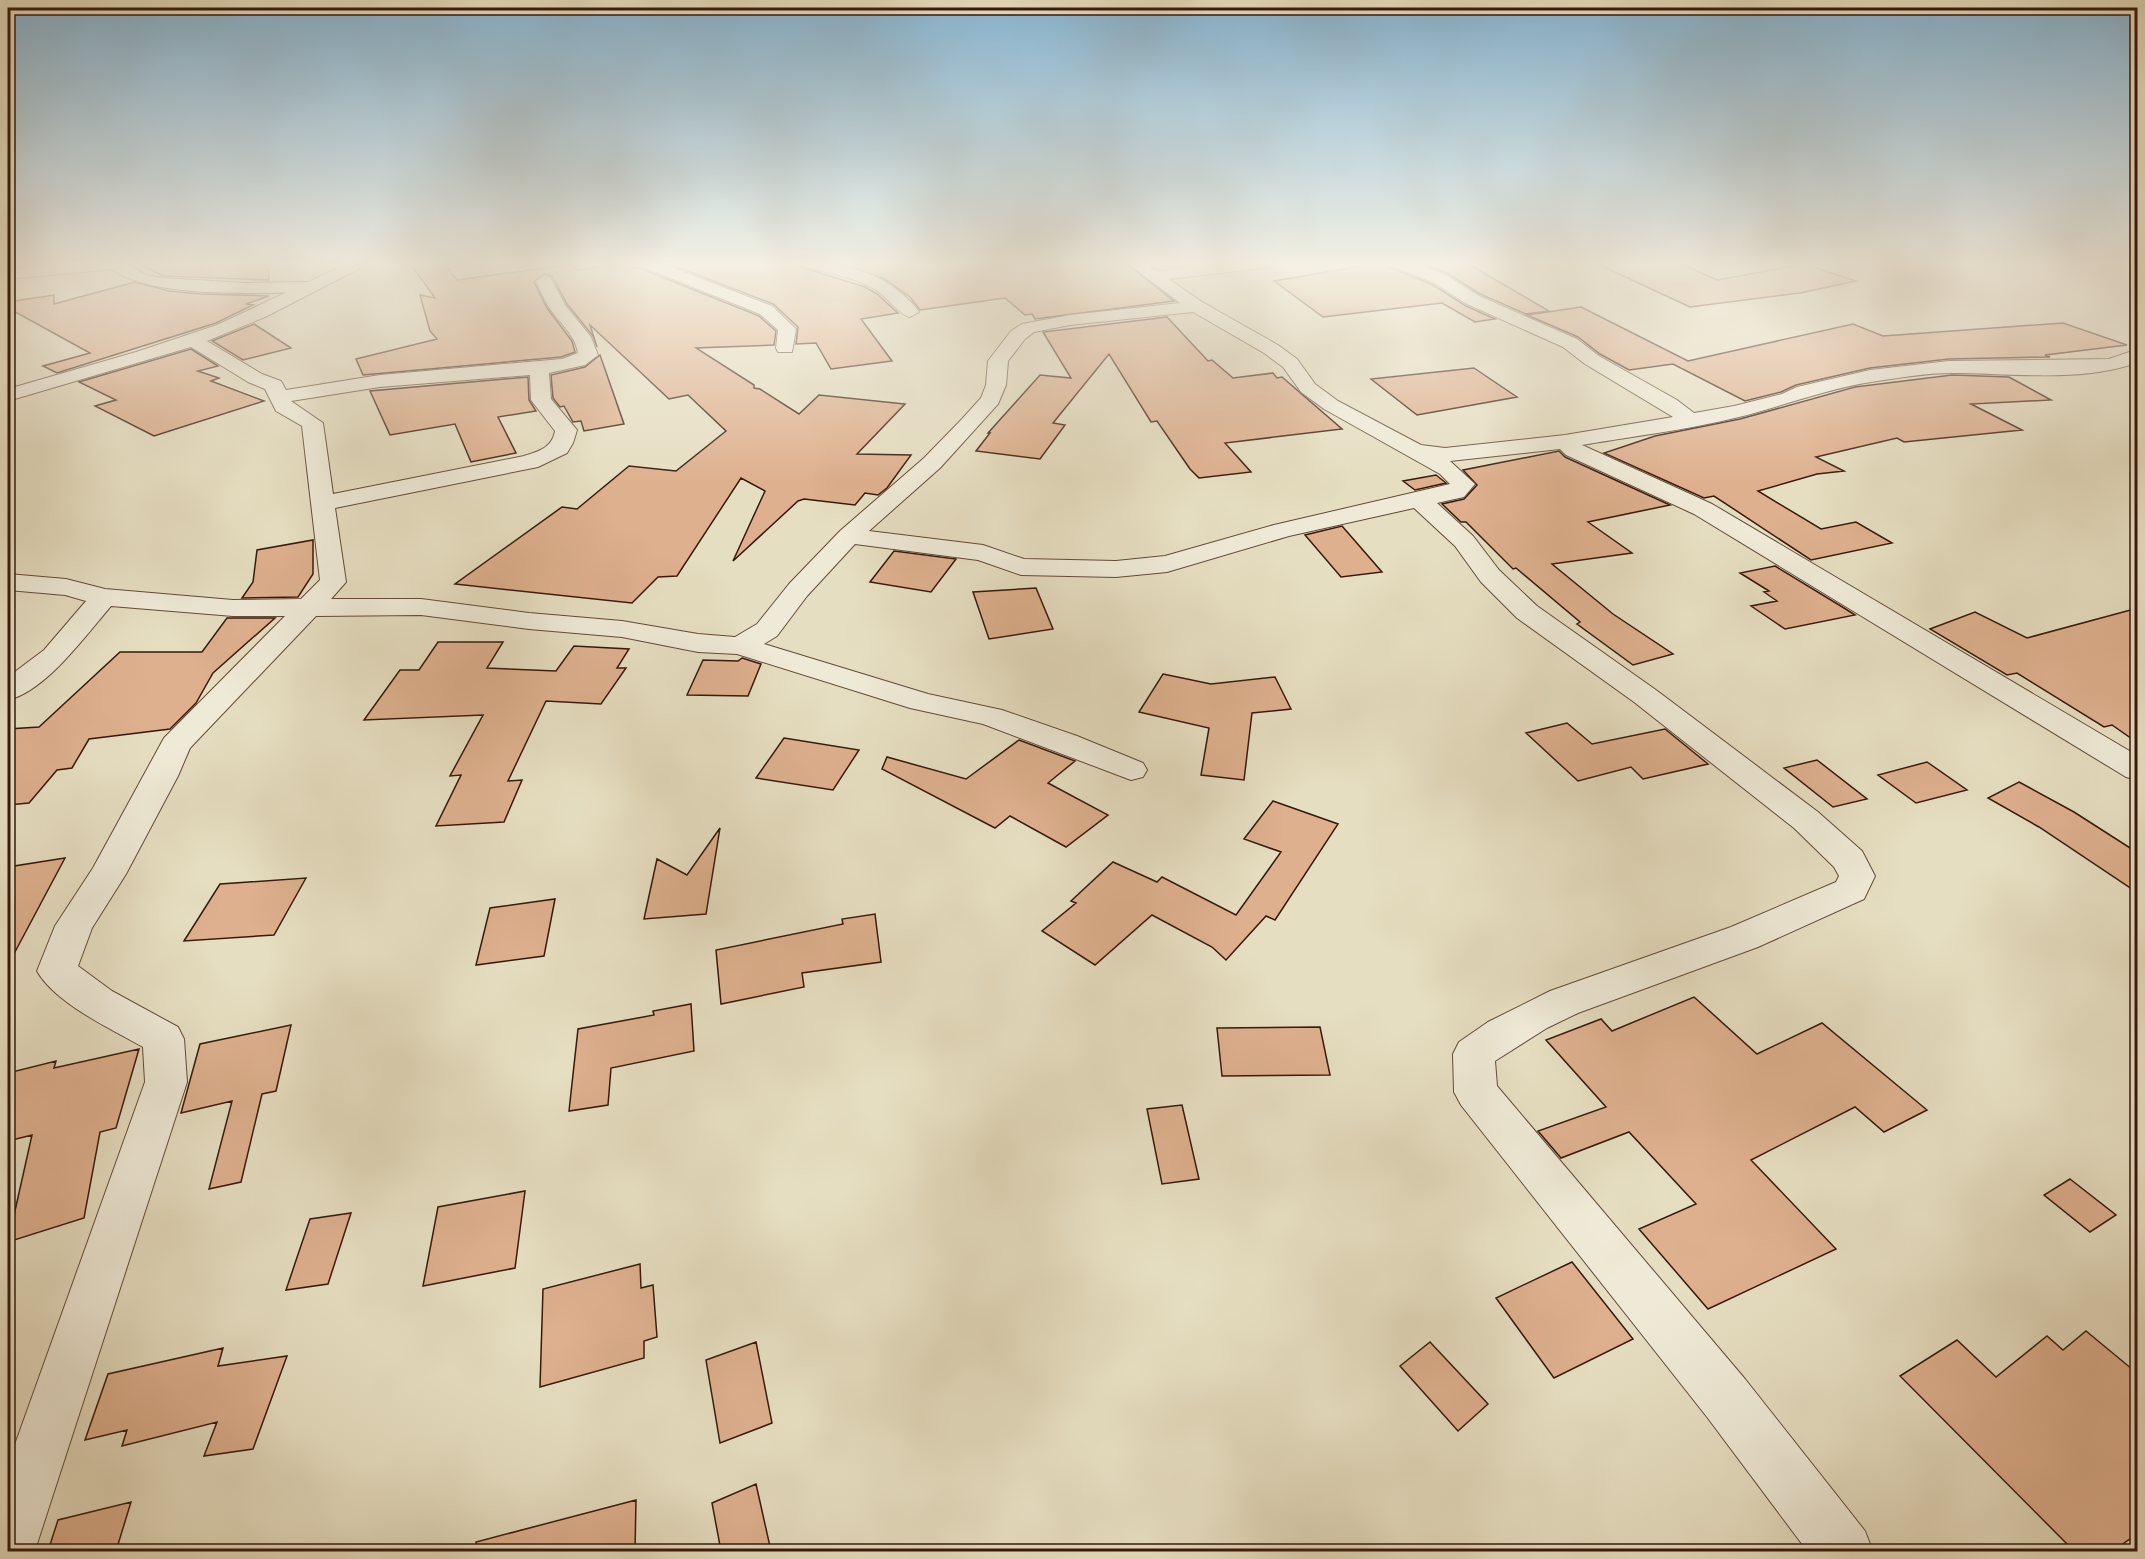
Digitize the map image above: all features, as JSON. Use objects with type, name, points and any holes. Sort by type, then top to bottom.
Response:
[{"type":"street","points":[[8,395],[202,335]]},
{"type":"street","points":[[280,397],[321,388],[539,367],[581,360],[588,355],[588,347],[580,335]]},
{"type":"street","points":[[785,348],[786,335]]},
{"type":"street","points":[[740,646],[767,630],[798,590],[849,536],[932,463],[970,424],[991,400],[996,385],[998,361],[1018,335]]},
{"type":"street","points":[[849,536],[983,553],[1021,567],[1116,569],[1167,564],[1283,530],[1456,492],[1463,484],[1448,469],[1331,405],[1308,388],[1290,363],[1246,335]]},
{"type":"street","points":[[1551,335],[1570,343],[1600,365],[1670,404],[1690,420]]},
{"type":"street","points":[[8,1544],[166,1082],[162,1040],[98,1002],[57,971],[74,926],[108,874],[162,776],[175,745],[333,582],[325,503],[314,450],[312,423],[283,407],[274,385],[255,378],[191,339]]},
{"type":"street","points":[[1415,451],[1445,455],[1565,442],[1735,412],[1789,398],[1804,391],[1870,376],[1949,367],[2040,368],[2112,365],[2138,355]]},
{"type":"street","points":[[325,503],[530,462],[558,451],[566,441],[566,430],[541,400],[539,367]]},
{"type":"street","points":[[1565,442],[1574,450],[1703,509],[2138,770]]},
{"type":"street","points":[[1419,500],[1464,541],[1490,576],[1527,612],[1645,696],[1806,820],[1849,860],[1857,876],[1851,890],[1731,943],[1564,1002],[1496,1037],[1474,1054],[1476,1092],[1726,1398],[1844,1551]]},
{"type":"street","points":[[8,582],[66,587],[104,597],[233,608],[421,607],[529,621],[622,629],[698,643],[740,646],[921,702],[991,717],[1066,743],[1131,770]]},
{"type":"street","points":[[8,691],[54,656],[104,597]]},
{"type":"building","points":[[57,335],[179,335],[57,373],[43,366],[90,353]]},
{"type":"building","points":[[227,335],[271,335],[291,348],[243,360],[212,341]]},
{"type":"building","points":[[433,335],[567,335],[575,352],[561,357],[363,375],[356,359],[437,339]]},
{"type":"building","points":[[600,335],[775,335],[774,345],[696,348],[754,385],[754,388],[760,389],[799,414],[819,395],[905,404],[857,454],[911,455],[887,488],[878,495],[865,493],[855,505],[804,499],[798,501],[733,561],[765,491],[741,478],[677,576],[658,577],[632,603],[455,584],[562,507],[577,509],[629,466],[676,471],[726,431],[688,395],[669,399]]},
{"type":"building","points":[[797,335],[873,335],[892,361],[831,369],[816,343],[796,344]]},
{"type":"building","points":[[1045,335],[1184,335],[1208,361],[1212,360],[1233,378],[1273,373],[1277,378],[1282,377],[1342,429],[1225,443],[1251,472],[1199,478],[1190,469],[1157,421],[1151,422],[1109,354],[1053,423],[1065,425],[1040,459],[976,451],[990,433],[988,433],[1040,375],[1071,378]]},
{"type":"building","points":[[1573,335],[1636,335],[1688,361],[1805,335],[2097,335],[2127,345],[2045,355],[2050,357],[1949,359],[1870,368],[1796,385],[1781,392],[1745,401],[1673,364],[1629,370],[1600,354]]},
{"type":"building","points":[[191,349],[218,366],[198,371],[219,378],[211,381],[264,401],[154,436],[95,406],[116,400],[79,382]]},
{"type":"building","points":[[600,355],[624,424],[584,431],[581,421],[573,422],[564,406],[560,407],[553,398],[551,375],[585,367]]},
{"type":"building","points":[[1474,368],[1517,397],[1417,415],[1371,379]]},
{"type":"building","points":[[1952,375],[2009,377],[2051,400],[1971,404],[2022,430],[1904,442],[1897,438],[1816,457],[1844,471],[1817,474],[1758,491],[1821,529],[1856,522],[1892,543],[1811,560],[1714,496],[1704,498],[1604,453],[1655,436],[1740,419],[1855,387]]},
{"type":"building","points":[[528,377],[529,400],[536,411],[498,417],[516,453],[471,462],[455,424],[390,435],[370,391]]},
{"type":"building","points":[[1559,451],[1565,457],[1670,505],[1588,522],[1632,553],[1552,564],[1613,614],[1673,654],[1633,665],[1577,624],[1580,622],[1516,568],[1513,569],[1466,522],[1461,522],[1442,504],[1464,499],[1477,485],[1463,470]]},
{"type":"building","points":[[1436,475],[1446,483],[1415,490],[1403,481]]},
{"type":"building","points":[[1342,526],[1382,572],[1341,577],[1305,535]]},
{"type":"building","points":[[313,540],[313,574],[298,597],[242,598],[253,582],[257,550]]},
{"type":"building","points":[[894,551],[956,559],[931,592],[870,582]]},
{"type":"building","points":[[1775,566],[1855,615],[1785,629],[1751,606],[1777,601],[1764,592],[1769,591],[1740,573]]},
{"type":"building","points":[[1036,588],[1053,629],[989,639],[973,592]]},
{"type":"building","points":[[2138,608],[2138,743],[2112,725],[2104,727],[2017,673],[2007,675],[1930,629],[1975,612],[2027,638]]},
{"type":"building","points":[[227,618],[275,618],[213,673],[196,703],[170,729],[89,739],[72,768],[57,770],[29,803],[8,805],[8,729],[39,727],[120,652],[202,652]]},
{"type":"building","points":[[438,642],[503,642],[487,668],[556,671],[574,646],[629,649],[617,668],[626,668],[601,704],[546,701],[508,781],[522,780],[504,822],[436,826],[461,775],[450,776],[483,715],[364,720],[400,670],[419,670]]},
{"type":"building","points":[[742,658],[761,664],[748,696],[687,695],[703,660],[738,661]]},
{"type":"building","points":[[1163,674],[1211,684],[1275,677],[1291,709],[1252,713],[1244,780],[1201,775],[1209,728],[1139,712]]},
{"type":"building","points":[[1567,723],[1592,744],[1665,729],[1708,764],[1643,779],[1631,767],[1578,781],[1526,733]]},
{"type":"building","points":[[784,738],[859,750],[833,790],[756,778]]},
{"type":"building","points":[[1019,740],[1075,761],[1048,783],[1108,815],[1066,847],[1010,816],[995,828],[882,769],[887,757],[966,779]]},
{"type":"building","points":[[1817,760],[1867,799],[1833,807],[1784,768]]},
{"type":"building","points":[[1927,762],[1967,790],[1916,803],[1878,775]]},
{"type":"building","points":[[2019,782],[2074,812],[2138,853],[2138,893],[2039,827],[1988,798]]},
{"type":"building","points":[[1273,801],[1338,824],[1275,920],[1266,916],[1226,960],[1212,947],[1152,915],[1095,965],[1042,931],[1076,903],[1071,901],[1113,862],[1157,882],[1162,877],[1236,915],[1281,852],[1244,839]]},
{"type":"building","points":[[720,828],[706,914],[644,919],[657,859],[687,875]]},
{"type":"building","points":[[65,858],[8,965],[8,867]]},
{"type":"building","points":[[306,878],[274,935],[184,941],[220,884]]},
{"type":"building","points":[[555,899],[544,956],[476,965],[490,908]]},
{"type":"building","points":[[875,914],[881,962],[802,973],[804,987],[721,1004],[716,950],[843,924],[842,919]]},
{"type":"building","points":[[1694,997],[1757,1054],[1822,1023],[1927,1110],[1884,1132],[1855,1107],[1751,1160],[1836,1249],[1708,1309],[1639,1229],[1696,1204],[1629,1132],[1561,1158],[1538,1131],[1606,1107],[1546,1040],[1601,1019],[1612,1031]]},
{"type":"building","points":[[691,1004],[694,1051],[611,1068],[608,1105],[569,1111],[578,1029],[654,1015],[653,1011]]},
{"type":"building","points":[[291,1025],[276,1091],[262,1094],[241,1182],[209,1189],[232,1101],[181,1113],[200,1044]]},
{"type":"building","points":[[1320,1027],[1330,1075],[1222,1076],[1217,1028]]},
{"type":"building","points":[[139,1049],[116,1128],[100,1132],[84,1218],[8,1242],[32,1135],[8,1141],[8,1073],[56,1061],[54,1068]]},
{"type":"building","points":[[1182,1105],[1199,1179],[1162,1184],[1147,1109]]},
{"type":"building","points":[[2070,1179],[2116,1215],[2090,1232],[2044,1195]]},
{"type":"building","points":[[525,1191],[515,1268],[423,1286],[438,1207]]},
{"type":"building","points":[[351,1213],[328,1284],[286,1290],[310,1219]]},
{"type":"building","points":[[1572,1262],[1633,1339],[1554,1378],[1496,1298]]},
{"type":"building","points":[[640,1264],[641,1288],[653,1285],[657,1337],[644,1341],[644,1358],[540,1387],[543,1289]]},
{"type":"building","points":[[2086,1331],[2138,1374],[2138,1533],[2113,1551],[2074,1551],[1900,1376],[1957,1340],[1996,1377],[2047,1336],[2063,1350]]},
{"type":"building","points":[[756,1342],[772,1423],[720,1443],[706,1360]]},
{"type":"building","points":[[1430,1342],[1488,1404],[1458,1431],[1400,1366]]},
{"type":"building","points":[[223,1348],[218,1366],[287,1356],[253,1449],[204,1456],[217,1422],[122,1446],[127,1430],[85,1440],[108,1374]]},
{"type":"building","points":[[756,1484],[771,1551],[721,1551],[712,1503]]},
{"type":"building","points":[[636,1500],[635,1551],[477,1551],[476,1542]]},
{"type":"building","points":[[131,1502],[116,1551],[48,1551],[58,1520]]}]
